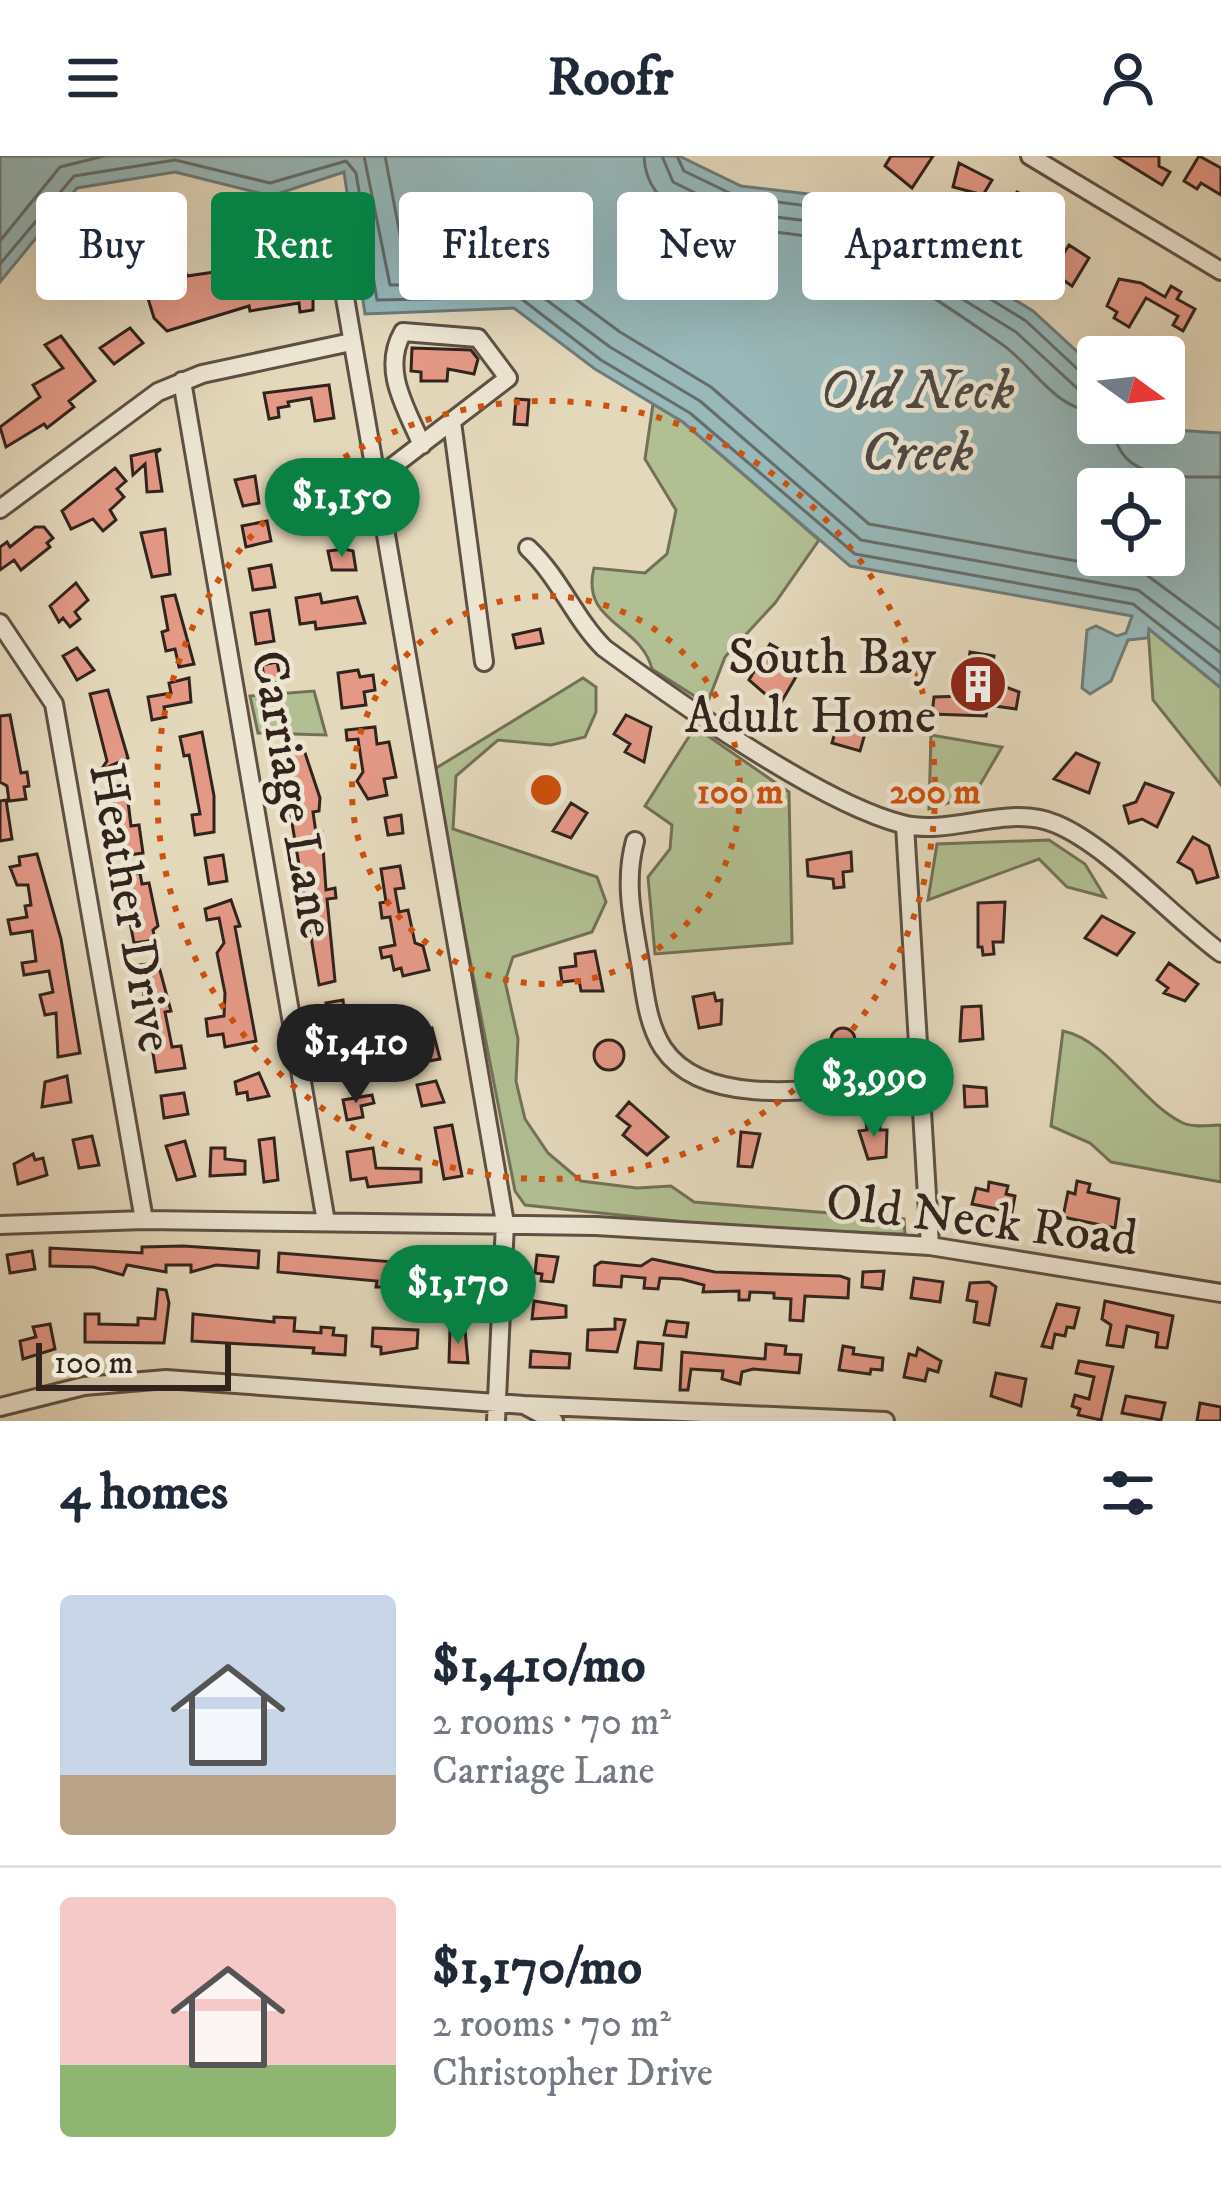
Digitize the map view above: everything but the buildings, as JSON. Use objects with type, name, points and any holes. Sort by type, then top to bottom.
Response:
[{"type":"street","points":[[1030,156],[1221,271]]},
{"type":"street","points":[[344,300],[505,1222],[496,1421]]},
{"type":"street","points":[[375,480],[422,445],[452,422],[508,378],[478,338],[404,332],[393,350],[394,372],[422,445]]},
{"type":"street","points":[[0,509],[158,392],[182,381],[351,342]]},
{"type":"street","name":"Carriage Lane","points":[[182,381],[326,1222]]},
{"type":"street","points":[[452,422],[484,662]]},
{"type":"street","points":[[529,548],[554,572],[588,631],[630,667],[810,781],[863,811],[905,825],[1033,818],[1054,823],[1100,853],[1221,953]]},
{"type":"street","name":"Heather Drive","points":[[0,623],[55,704],[144,1220]]},
{"type":"street","points":[[905,825],[930,1246]]},
{"type":"street","points":[[635,842],[626,875],[648,1010],[661,1045],[686,1072],[740,1091],[917,1079]]},
{"type":"street","name":"Old Neck Road","points":[[0,1225],[144,1220],[505,1222],[930,1246],[1221,1293]]},
{"type":"street","points":[[0,1407],[84,1386],[166,1379],[524,1405],[885,1421]]},
{"type":"street","points":[[524,1405],[554,1421]]},
{"type":"green space","points":[[653,404],[683,422],[819,540],[775,603],[725,657],[707,704],[652,669],[636,642],[603,612],[592,586],[594,568],[645,573],[667,554],[676,510],[645,459]]},
{"type":"green space","points":[[1148,628],[1221,688],[1221,785],[1153,700]]},
{"type":"green space","points":[[583,678],[596,687],[596,712],[585,737],[551,745],[498,740],[456,776],[453,829],[597,877],[606,902],[592,932],[513,957],[505,981],[518,1039],[516,1081],[525,1119],[548,1153],[581,1181],[637,1188],[671,1186],[694,1202],[904,1219],[905,1234],[742,1228],[525,1205],[515,1191],[433,770]]},
{"type":"green space","points":[[314,691],[326,735],[258,733],[250,696]]},
{"type":"green space","points":[[695,727],[789,792],[792,943],[655,954],[648,877],[670,849],[672,825],[645,806]]},
{"type":"green space","points":[[931,735],[1002,747],[974,795],[929,809]]},
{"type":"green space","points":[[1049,840],[1085,864],[1105,897],[1067,887],[1039,859],[928,900],[937,844]]},
{"type":"green space","points":[[1063,1031],[1095,1046],[1183,1123],[1221,1125],[1221,1182],[1111,1162],[1090,1143],[1051,1126]]},
{"type":"water","name":"Old Neck Creek","points":[[0,156],[679,156],[741,186],[802,193],[802,300],[1015,300],[1077,352],[1077,444],[1185,444],[1185,431],[1221,433],[1221,688],[1149,629],[1148,638],[1128,640],[1111,681],[1090,694],[1082,688],[1087,630],[1096,626],[1117,636],[1126,633],[1132,616],[850,566],[683,422],[595,369],[514,308],[365,314],[363,300],[375,300],[375,192],[347,192],[344,172],[283,192],[255,192],[175,172],[74,192],[36,192],[36,238],[0,282]]},
{"type":"place","name":"South Bay Adult Home","points":[[978,684]]}]
